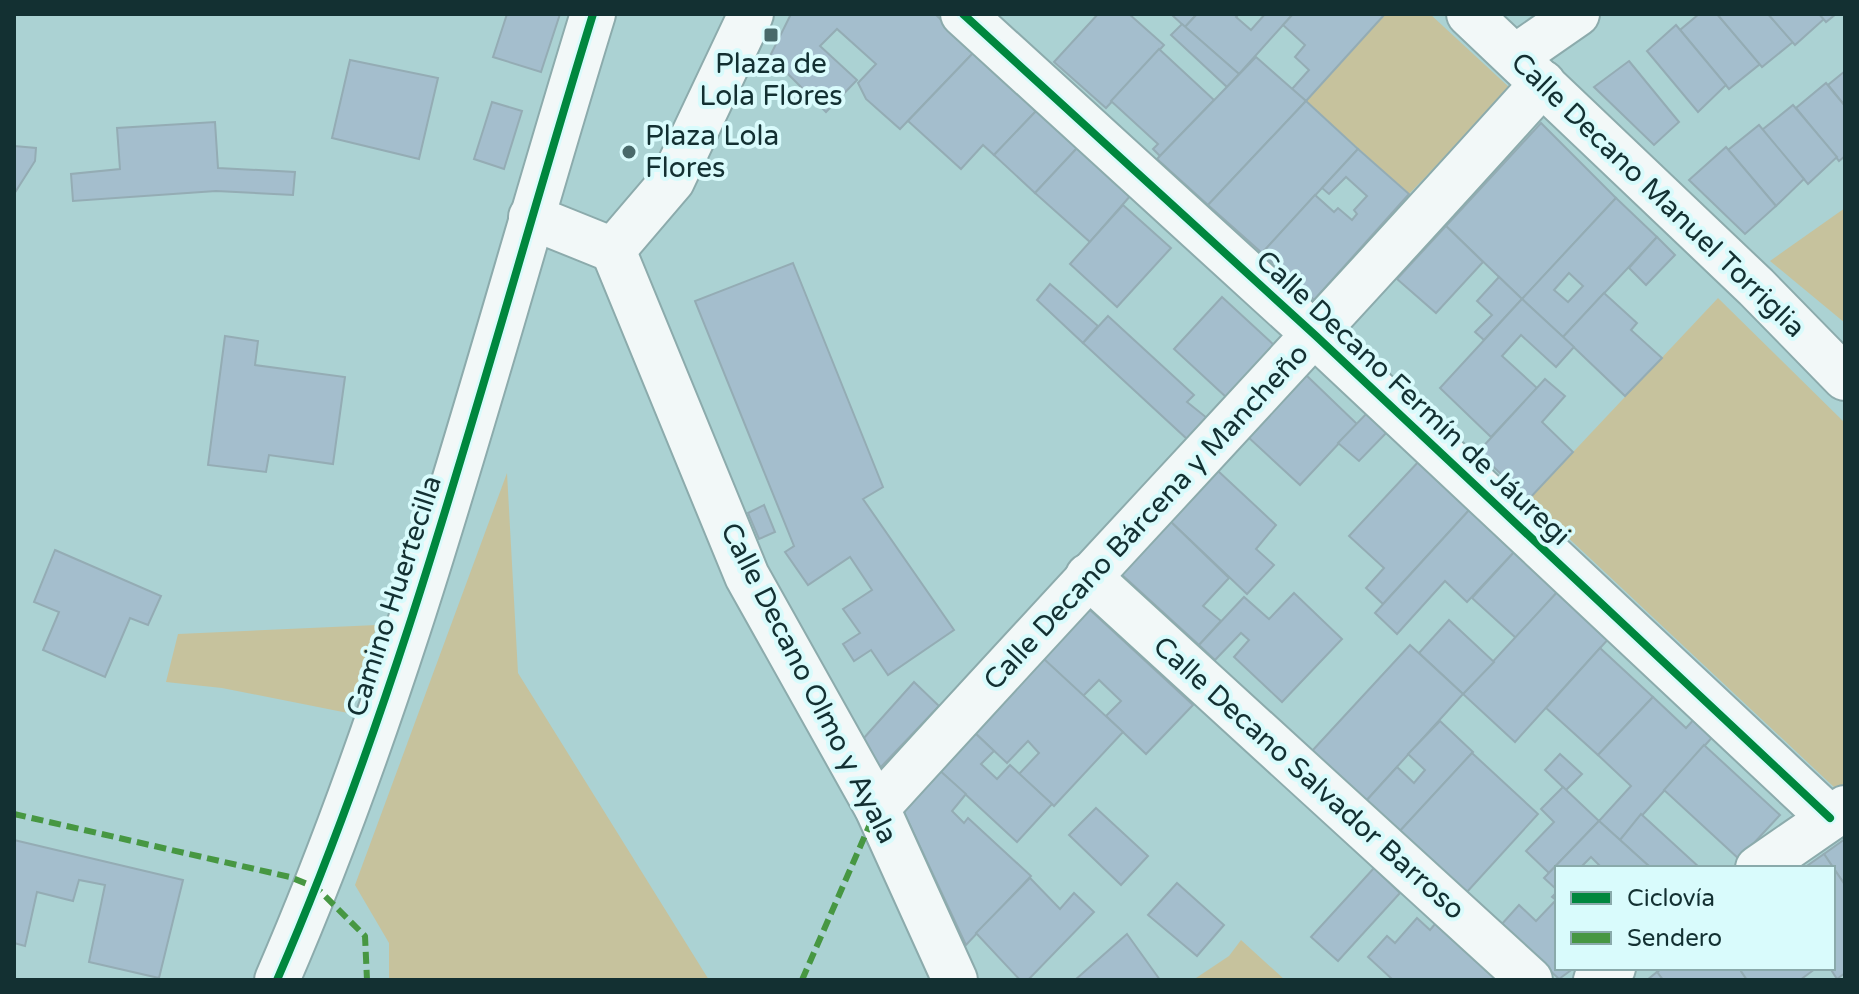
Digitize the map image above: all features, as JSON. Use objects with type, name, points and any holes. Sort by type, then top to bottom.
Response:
[{"type":"street","points":[[593,14],[531,217],[613,250],[672,181],[751,14]]},
{"type":"street","name":"Calle Decano Fermín de Jáuregi","points":[[963,14],[1838,813]]},
{"type":"street","name":"Calle Decano Manuel Torriglia","points":[[1469,14],[1756,287],[1845,378]]},
{"type":"street","name":"Calle Decano Bárcena y Mancheño","points":[[877,808],[1088,576],[1316,336],[1577,14]]},
{"type":"street","name":"Camino Huertecilla","points":[[277,980],[317,888],[405,647],[531,217]]},
{"type":"street","name":"Calle Decano Olmo y Ayala","points":[[613,250],[747,576],[877,808],[955,980]]},
{"type":"street","name":"Calle Decano Salvador Barroso","points":[[1088,576],[1530,980]]},
{"type":"street","points":[[1761,866],[1838,813]]},
{"type":"shaded area","points":[[1385,14],[1430,14],[1511,89],[1409,194],[1306,101]]},
{"type":"shaded area","points":[[1845,208],[1845,323],[1770,261]]},
{"type":"shaded area","points":[[1718,298],[1845,423],[1845,783],[1836,789],[1528,500]]},
{"type":"shaded area","points":[[507,473],[518,673],[709,980],[389,980],[389,943],[355,885]]},
{"type":"shaded area","points":[[377,625],[348,713],[222,688],[166,682],[178,634]]},
{"type":"shaded area","points":[[1241,940],[1285,980],[1193,980],[1229,956]]},
{"type":"building","points":[[507,14],[560,14],[541,72],[493,57]]},
{"type":"building","points":[[791,14],[935,14],[975,51],[900,129],[866,99],[858,83],[876,64],[837,29],[820,46],[857,80],[826,112],[770,56]]},
{"type":"building","points":[[1098,14],[1129,14],[1164,45],[1106,108],[1054,62]]},
{"type":"building","points":[[1171,14],[1197,14],[1185,27]]},
{"type":"building","points":[[1197,14],[1239,14],[1236,17],[1251,30],[1265,14],[1293,14],[1239,74],[1185,27]]},
{"type":"building","points":[[1293,14],[1385,14],[1306,101],[1292,89],[1309,70],[1295,57],[1305,45],[1283,25]]},
{"type":"building","points":[[1699,14],[1717,14],[1760,64],[1729,89],[1680,30]]},
{"type":"building","points":[[1717,14],[1768,14],[1793,42],[1762,67]]},
{"type":"building","points":[[1768,14],[1819,14],[1824,19],[1795,45]]},
{"type":"building","points":[[1819,14],[1836,14],[1826,22]]},
{"type":"building","points":[[1182,24],[1239,74],[1227,87],[1171,35]]},
{"type":"building","points":[[1676,25],[1726,85],[1698,112],[1647,51]]},
{"type":"building","points":[[1159,49],[1214,100],[1160,156],[1153,149],[1158,144],[1111,101]]},
{"type":"building","points":[[975,51],[1038,109],[994,155],[983,145],[961,169],[908,121]]},
{"type":"building","points":[[1256,57],[1306,101],[1208,205],[1157,159]]},
{"type":"building","points":[[350,60],[438,78],[419,159],[332,138]]},
{"type":"building","points":[[1629,61],[1679,122],[1654,145],[1594,87]]},
{"type":"building","points":[[1845,71],[1845,106],[1828,85]]},
{"type":"building","points":[[1826,83],[1845,106],[1845,156],[1839,161],[1796,108]]},
{"type":"building","points":[[1306,101],[1358,149],[1262,253],[1208,205]]},
{"type":"building","points":[[492,102],[522,111],[504,169],[474,159]]},
{"type":"building","points":[[1793,105],[1837,157],[1808,184],[1762,130]]},
{"type":"building","points":[[1038,109],[1079,146],[1035,193],[994,155]]},
{"type":"building","points":[[215,122],[218,168],[295,172],[293,195],[216,191],[73,201],[71,174],[120,169],[117,128]]},
{"type":"building","points":[[1541,123],[1616,198],[1522,299],[1446,226]]},
{"type":"building","points":[[1759,125],[1804,179],[1776,206],[1728,150]]},
{"type":"building","points":[[14,146],[36,148],[35,161],[14,194]]},
{"type":"building","points":[[1079,146],[1131,195],[1090,242],[1035,193]]},
{"type":"building","points":[[1726,147],[1776,206],[1745,234],[1689,180]]},
{"type":"building","points":[[1358,149],[1409,194],[1314,300],[1262,253],[1315,195],[1334,212],[1338,208],[1352,220],[1357,214],[1354,210],[1367,196],[1346,177],[1329,194],[1322,188]]},
{"type":"building","points":[[1616,198],[1657,237],[1563,337],[1522,299]],"holes":[[[1569,273],[1583,286],[1568,302],[1554,290]]]},
{"type":"building","points":[[1123,205],[1171,248],[1117,307],[1070,264]]},
{"type":"building","points":[[1446,226],[1483,262],[1436,313],[1397,279]]},
{"type":"building","points":[[1657,237],[1675,255],[1646,285],[1629,268]]},
{"type":"building","points":[[793,263],[883,487],[863,499],[954,630],[888,675],[871,650],[854,661],[843,644],[860,633],[843,609],[872,590],[850,557],[808,585],[785,552],[794,546],[695,301]]},
{"type":"building","points":[[1499,277],[1522,299],[1484,340],[1475,332],[1492,315],[1477,301]]},
{"type":"building","points":[[1050,284],[1098,326],[1083,343],[1037,300]]},
{"type":"building","points":[[1604,293],[1637,323],[1631,330],[1662,358],[1625,396],[1563,337]]},
{"type":"building","points":[[1222,297],[1274,345],[1226,397],[1174,349]]},
{"type":"building","points":[[1522,299],[1574,347],[1556,367],[1521,335],[1502,356],[1537,388],[1491,437],[1440,388]]},
{"type":"building","points":[[1108,316],[1194,395],[1187,402],[1207,418],[1187,439],[1083,343]]},
{"type":"building","points":[[225,336],[258,341],[255,365],[345,377],[333,464],[269,455],[266,472],[208,465]]},
{"type":"building","points":[[1306,375],[1357,424],[1300,485],[1248,437]]},
{"type":"building","points":[[1545,379],[1565,396],[1542,422],[1573,452],[1528,500],[1478,452]]},
{"type":"building","points":[[1368,412],[1389,430],[1359,461],[1338,443]]},
{"type":"building","points":[[1420,460],[1471,508],[1383,604],[1366,588],[1384,568],[1349,536]]},
{"type":"building","points":[[1217,470],[1276,525],[1256,549],[1274,565],[1247,594],[1169,520]]},
{"type":"building","points":[[764,505],[775,532],[759,539],[748,513]]},
{"type":"building","points":[[1471,508],[1516,550],[1467,602],[1445,581],[1397,634],[1375,613]]},
{"type":"building","points":[[1169,520],[1229,578],[1203,606],[1221,621],[1199,645],[1120,573]]},
{"type":"building","points":[[55,550],[161,596],[148,625],[130,618],[105,677],[43,650],[59,612],[34,602]]},
{"type":"building","points":[[1516,550],[1560,589],[1516,638],[1472,598]]},
{"type":"building","points":[[1560,589],[1611,636],[1515,742],[1463,694]]},
{"type":"building","points":[[1294,593],[1342,639],[1282,702],[1234,657],[1249,640],[1241,633],[1215,660],[1199,645],[1244,597],[1269,619]]},
{"type":"building","points":[[1088,608],[1193,705],[1146,754],[1106,716],[1121,701],[1099,680],[1083,696],[1041,657]]},
{"type":"building","points":[[1449,620],[1494,662],[1463,694],[1419,653]]},
{"type":"building","points":[[1410,645],[1463,694],[1366,801],[1312,751]]},
{"type":"building","points":[[1600,648],[1653,697],[1598,755],[1546,708]]},
{"type":"building","points":[[1044,659],[1123,732],[1054,806],[1019,774],[1039,753],[1028,741],[1007,763],[974,732]]},
{"type":"building","points":[[914,682],[939,706],[878,770],[863,739]]},
{"type":"building","points":[[1653,697],[1686,728],[1697,716],[1716,733],[1620,840],[1599,821],[1631,786],[1598,755]]},
{"type":"building","points":[[1440,721],[1473,752],[1399,832],[1366,801],[1397,767],[1414,783],[1425,770],[1408,754]]},
{"type":"building","points":[[974,732],[994,751],[981,764],[997,779],[1010,765],[1052,804],[1017,842],[938,769]]},
{"type":"building","points":[[1704,745],[1780,815],[1739,859],[1664,790]]},
{"type":"building","points":[[1472,753],[1538,814],[1466,893],[1399,832]]},
{"type":"building","points":[[1560,754],[1582,774],[1566,790],[1545,770]]},
{"type":"building","points":[[938,769],[966,794],[952,811],[964,823],[968,818],[1031,876],[966,945],[902,808]]},
{"type":"building","points":[[1563,787],[1599,821],[1549,873],[1526,851],[1554,822],[1541,809]]},
{"type":"building","points":[[1096,808],[1148,856],[1121,885],[1069,835]]},
{"type":"building","points":[[1641,814],[1698,866],[1649,866],[1620,840]]},
{"type":"building","points":[[1599,821],[1649,866],[1600,866],[1591,857],[1582,866],[1556,866]]},
{"type":"building","points":[[1845,839],[1845,885],[1835,866],[1824,854]]},
{"type":"building","points":[[14,840],[183,880],[159,978],[89,962],[105,885],[79,880],[73,901],[37,892],[25,946],[14,943]]},
{"type":"building","points":[[1824,854],[1832,866],[1807,866]]},
{"type":"building","points":[[1555,867],[1555,888],[1544,878]]},
{"type":"building","points":[[1374,868],[1400,893],[1338,961],[1311,937]]},
{"type":"building","points":[[1835,870],[1845,885],[1845,973],[1837,979],[1831,970],[1835,970]]},
{"type":"building","points":[[1030,878],[1060,909],[1074,893],[1094,912],[1028,980],[1020,980],[976,933]]},
{"type":"building","points":[[1177,883],[1224,925],[1197,956],[1148,915]]},
{"type":"building","points":[[1555,901],[1555,970],[1571,970],[1559,979],[1501,925],[1519,905],[1536,921]]},
{"type":"building","points":[[1417,918],[1430,930],[1435,924],[1497,980],[1393,980],[1368,957],[1387,936],[1395,943]]},
{"type":"building","points":[[1127,934],[1160,980],[1075,980]]},
{"type":"building","points":[[1740,970],[1747,980],[1663,980],[1657,972]]},
{"type":"building","points":[[1740,970],[1814,970],[1800,980],[1747,980]]},
{"type":"building","points":[[1657,972],[1663,980],[1647,980]]},
{"type":"marked path","points":[[802,980],[877,808]]},
{"type":"marked path","points":[[14,814],[290,877],[317,888],[365,936],[367,980]]},
{"type":"cycle path","points":[[277,980],[325,862],[410,623],[593,14]]},
{"type":"cycle path","points":[[963,14],[1316,336],[1830,818]]},
{"type":"place","name":"Plaza de Lola Flores","points":[[771,35]]},
{"type":"place","name":"Plaza Lola Flores","points":[[629,152]]}]
